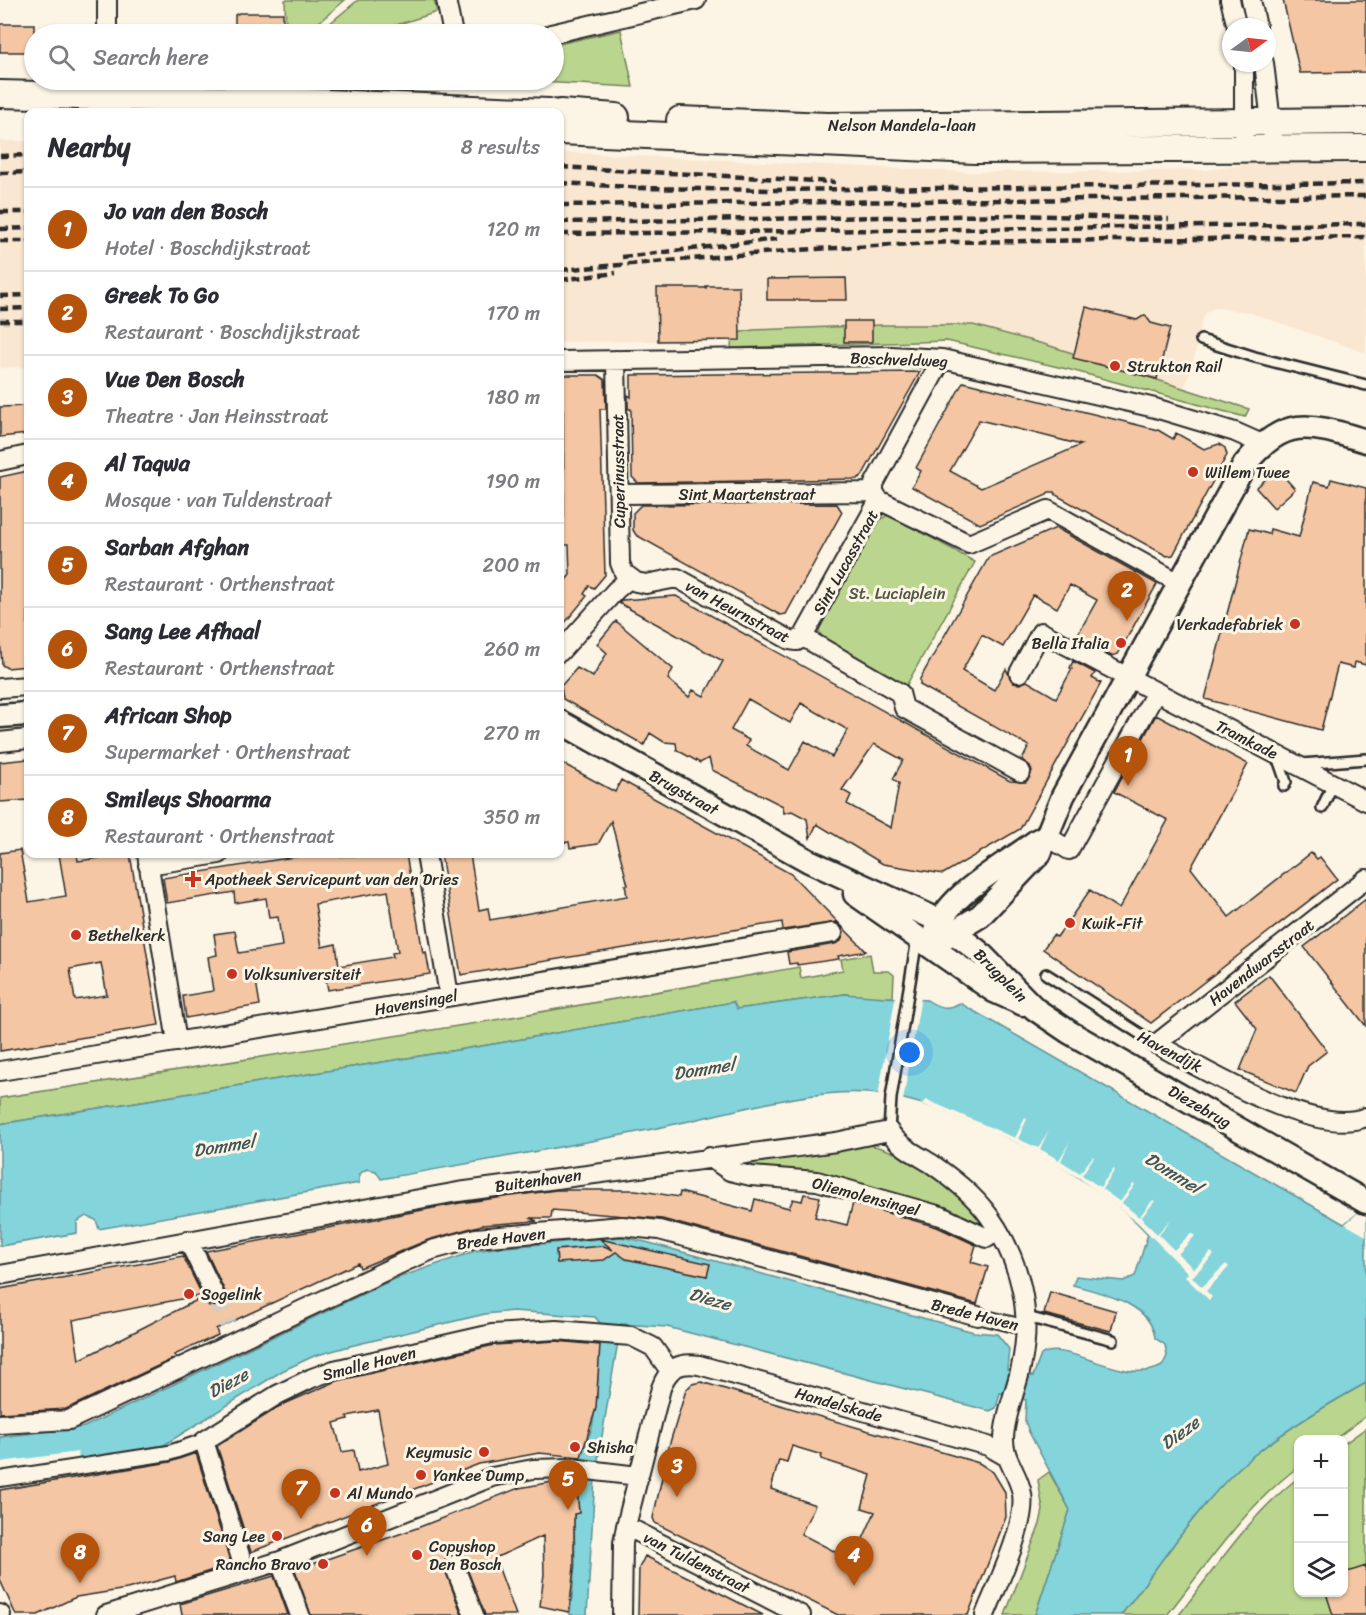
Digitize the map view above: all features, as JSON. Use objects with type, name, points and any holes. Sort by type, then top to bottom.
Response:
[{"type":"main road","points":[[0,94],[277,100],[458,108]]},
{"type":"main road","points":[[0,111],[24,111]]},
{"type":"main road","name":"Nelson Mandela-laan","points":[[564,113],[827,126],[1366,121]]},
{"type":"main road","name":"Nelson Mandela-laan","points":[[564,131],[975,150],[1366,148]]},
{"type":"street","points":[[107,0],[107,24]]},
{"type":"street","points":[[446,0],[451,24]]},
{"type":"street","points":[[564,31],[696,0]]},
{"type":"street","points":[[1230,0],[1235,18]]},
{"type":"street","points":[[1251,0],[1255,18]]},
{"type":"street","points":[[1244,72],[1244,147]]},
{"type":"street","points":[[1265,72],[1273,122],[1274,147]]},
{"type":"street","name":"Boschveldweg","points":[[564,361],[891,356],[942,358],[1155,408],[1235,432],[1262,444]]},
{"type":"street","name":"Sint Lucasstraat","points":[[802,637],[877,496],[874,484],[942,358]]},
{"type":"street","name":"Cuperinusstraat","points":[[616,360],[620,563],[630,579]]},
{"type":"street","points":[[925,941],[947,926],[980,916],[1040,853],[1045,835],[1126,678],[1245,464],[1262,444],[1288,429],[1307,428],[1328,430],[1366,441]]},
{"type":"street","points":[[0,461],[24,455]]},
{"type":"street","name":"Sint Maartenstraat","points":[[619,494],[877,496]]},
{"type":"street","points":[[877,496],[969,544],[1048,510],[1179,583]]},
{"type":"street","name":"van Heurnstraat","points":[[630,579],[646,584],[677,578],[790,640],[797,641],[802,637],[900,693],[904,708],[1021,772]]},
{"type":"street","points":[[564,648],[616,590],[630,579]]},
{"type":"street","name":"Tramkade","points":[[1019,672],[1041,632],[1366,801]]},
{"type":"street","points":[[0,688],[24,686]]},
{"type":"street","points":[[1045,835],[1069,850],[1156,692]]},
{"type":"street","points":[[0,716],[24,714]]},
{"type":"street","name":"Brugstraat","points":[[564,724],[809,861],[873,891]]},
{"type":"street","points":[[0,742],[24,739]]},
{"type":"street","points":[[947,926],[956,899],[1045,835]]},
{"type":"street","points":[[427,858],[449,996]]},
{"type":"street","points":[[148,859],[177,1042]]},
{"type":"street","name":"Brugstraat","points":[[809,861],[925,941]]},
{"type":"street","name":"Havendwarsstraat","points":[[1156,1044],[1366,879]]},
{"type":"street","name":"Brugplein","points":[[873,891],[947,926],[1035,1009]]},
{"type":"street","name":"Havensingel","points":[[0,1071],[833,933]]},
{"type":"street","name":"Brugplein","points":[[925,941],[994,991],[1035,1009]]},
{"type":"street","name":"Diezebrug","points":[[1035,1009],[1069,1032],[1366,1202]]},
{"type":"street","name":"Havendijk","points":[[1156,1044],[1254,1095],[1301,1114],[1334,1122],[1354,1122],[1366,1117]]},
{"type":"street","points":[[889,1131],[902,1146],[954,1180],[988,1215],[1002,1236],[1016,1266],[1027,1322],[1021,1367],[1004,1441],[1007,1457],[1020,1485],[1024,1509],[985,1615]]},
{"type":"street","name":"Buitenhaven","points":[[0,1275],[458,1192],[836,1142],[889,1131]]},
{"type":"street","name":"Oliemolensingel","points":[[709,1157],[730,1171],[751,1176],[817,1181],[941,1216],[987,1238]]},
{"type":"street","name":"Brede Haven","points":[[0,1424],[69,1420],[232,1332],[463,1240],[622,1226],[684,1236],[978,1316],[1027,1322]]},
{"type":"street","points":[[188,1240],[215,1296]]},
{"type":"street","name":"Smalle Haven","points":[[0,1479],[169,1453],[204,1441],[294,1386],[334,1370],[500,1333],[589,1331],[631,1336],[653,1347],[670,1371]]},
{"type":"street","name":"Handelskade","points":[[670,1371],[678,1365],[699,1365],[988,1446],[1007,1457]]},
{"type":"street","points":[[622,1615],[623,1543],[626,1526],[661,1388],[670,1371]]},
{"type":"street","points":[[204,1441],[245,1571]]},
{"type":"street","points":[[106,1615],[280,1561],[492,1477],[533,1468],[571,1468],[638,1476]]},
{"type":"street","name":"van Tuldenstraat","points":[[626,1526],[801,1615]]},
{"type":"street","points":[[280,1561],[300,1615]]},
{"type":"street","points":[[454,1564],[474,1615]]},
{"type":"lane","points":[[1201,340],[1255,357],[1366,385]]},
{"type":"lane","points":[[1277,754],[1286,782],[1284,786]]},
{"type":"lane","points":[[1296,765],[1366,759]]},
{"type":"lane","points":[[1322,808],[1333,784]]},
{"type":"lane","points":[[889,1131],[891,1098],[913,966],[925,941]]},
{"type":"lane","name":"Havendijk","points":[[1046,974],[1156,1044]]},
{"type":"lane","points":[[1027,1322],[1113,1340]]},
{"type":"shaded area","points":[[0,141],[24,141],[24,367],[0,368]]},
{"type":"shaded area","points":[[564,152],[971,172],[1208,170],[1249,164],[1366,164],[1366,353],[1248,312],[1215,308],[1207,312],[1202,320],[1193,365],[1181,396],[950,338],[564,342]]},
{"type":"green space","points":[[285,0],[345,0],[317,24],[286,24]]},
{"type":"green space","points":[[358,0],[434,0],[437,12],[399,24],[329,24]]},
{"type":"green space","points":[[621,30],[633,87],[564,83],[564,43]]},
{"type":"green space","points":[[882,325],[973,325],[1047,345],[1249,409],[1245,417],[1071,370],[947,341],[731,348],[732,334],[753,330]]},
{"type":"green space","name":"St. Luciaplein","points":[[889,514],[975,562],[906,686],[826,642],[819,632],[820,624],[878,521]]},
{"type":"green space","points":[[870,954],[873,971],[889,971],[894,975],[893,997],[870,998],[845,994],[737,1009],[733,1002],[488,1045],[0,1124],[0,1098],[483,1022],[799,967],[801,978],[843,970],[841,959]]},
{"type":"green space","points":[[864,1144],[898,1155],[933,1176],[963,1202],[987,1231],[733,1165],[842,1150]]},
{"type":"green space","points":[[1366,1383],[1366,1416],[1340,1435],[1294,1435],[1294,1470],[1244,1518],[1167,1615],[1121,1615],[1218,1489],[1254,1455],[1323,1408]]},
{"type":"green space","points":[[1366,1428],[1366,1615],[1179,1615],[1249,1525],[1264,1508],[1294,1482],[1294,1597],[1348,1597],[1348,1441]]},
{"type":"green space","points":[[1049,1472],[1070,1510],[1035,1615],[1005,1615],[1040,1524],[1043,1510],[1038,1480]]},
{"type":"water","points":[[845,994],[927,1000],[943,1007],[951,1007],[960,1003],[1344,1224],[1366,1207],[1366,1383],[1294,1426],[1236,1471],[1201,1509],[1121,1615],[1035,1615],[1070,1510],[1029,1432],[1025,1421],[1026,1400],[1000,1393],[996,1408],[990,1411],[667,1327],[621,1324],[595,1477],[587,1615],[570,1615],[575,1566],[574,1514],[579,1513],[577,1490],[580,1457],[592,1428],[597,1397],[600,1323],[595,1317],[513,1311],[485,1314],[350,1346],[314,1356],[282,1371],[164,1445],[82,1461],[0,1471],[0,1437],[84,1427],[392,1280],[475,1251],[494,1248],[621,1237],[974,1332],[997,1334],[1009,1349],[1007,1370],[1033,1376],[1041,1355],[1052,1351],[1065,1352],[1131,1371],[1147,1371],[1162,1366],[1167,1356],[1165,1345],[1155,1338],[1144,1316],[1123,1301],[1073,1285],[1076,1276],[1123,1281],[1135,1276],[1148,1234],[1123,1210],[1057,1164],[978,1124],[939,1109],[868,1093],[794,1098],[596,1140],[381,1179],[376,1171],[367,1169],[359,1174],[359,1183],[99,1229],[96,1220],[86,1216],[77,1222],[77,1233],[0,1246],[0,1124],[488,1045],[733,1002],[737,1009]]},
{"type":"pier","points":[[896,994],[921,997],[903,1101],[878,1096]]},
{"type":"pier","points":[[927,1100],[1015,1138],[1025,1118],[1027,1119],[1018,1139],[1038,1148],[1049,1130],[1040,1149],[1059,1160],[1070,1141],[1061,1161],[1080,1173],[1093,1156],[1082,1175],[1100,1187],[1113,1169],[1115,1170],[1102,1189],[1120,1202],[1133,1184],[1135,1185],[1122,1203],[1139,1217],[1153,1200],[1155,1201],[1141,1218],[1157,1234],[1172,1218],[1159,1235],[1174,1250],[1191,1233],[1195,1236],[1178,1254],[1194,1269],[1211,1252],[1214,1255],[1192,1277],[1202,1287],[1226,1264],[1229,1267],[1206,1291],[1212,1297],[1209,1300],[1185,1277],[1188,1273],[1137,1222],[1079,1178],[1015,1142],[921,1104]]},
{"type":"pier","points":[[1366,1206],[1366,1236],[1345,1224]]},
{"type":"pier","points":[[78,1452],[79,1460],[0,1470],[0,1462]]},
{"type":"building","points":[[1283,0],[1366,0],[1366,72],[1300,73]]},
{"type":"building","points":[[239,13],[283,13],[283,24],[235,24],[235,15]]},
{"type":"building","points":[[0,24],[24,24],[24,52],[0,52]]},
{"type":"building","points":[[846,278],[847,300],[767,300],[767,279]]},
{"type":"building","points":[[706,286],[739,286],[740,340],[658,341],[657,288],[706,288]]},
{"type":"building","points":[[1086,307],[1137,320],[1145,315],[1151,323],[1170,328],[1157,379],[1073,358]]},
{"type":"building","points":[[844,321],[872,321],[872,342],[844,342]]},
{"type":"building","points":[[920,372],[862,476],[857,479],[638,483],[632,477],[631,409],[628,409],[628,395],[631,397],[631,375]]},
{"type":"building","points":[[564,375],[598,375],[605,380],[606,409],[600,409],[605,575],[594,588],[589,586],[584,594],[587,596],[564,624],[564,582],[570,575],[569,545],[564,545]]},
{"type":"building","points":[[963,382],[1158,430],[1173,439],[1176,433],[1204,449],[1219,444],[1225,448],[1227,455],[1173,555],[1167,556],[1056,495],[1055,492],[1049,492],[1047,495],[980,524],[912,487],[921,471],[916,468]],"holes":[[[979,420],[1081,445],[981,488],[950,471]]]},
{"type":"building","points":[[24,406],[24,434],[0,437],[0,407]]},
{"type":"building","points":[[1277,469],[1295,489],[1274,508],[1256,488]]},
{"type":"building","points":[[24,472],[24,666],[7,668],[2,665],[0,638],[0,477]]},
{"type":"building","name":"Verkadefabriek","points":[[1331,479],[1366,488],[1366,665],[1355,662],[1354,668],[1338,664],[1321,730],[1205,699],[1249,529],[1269,534],[1270,529],[1299,537],[1313,482],[1329,486]]},
{"type":"building","points":[[837,504],[842,512],[786,614],[780,615],[636,535],[633,530],[633,513],[641,505]]},
{"type":"building","points":[[1056,528],[1157,584],[1118,654],[1111,656],[1077,636],[1097,600],[1070,585],[1057,608],[1033,595],[1003,647],[982,635],[962,671],[994,690],[1006,669],[1013,683],[1020,684],[1027,681],[1056,698],[1072,669],[1070,668],[1073,661],[1095,673],[1092,678],[1101,683],[1020,829],[943,874],[883,864],[817,824],[810,838],[807,819],[792,811],[784,813],[783,806],[712,770],[709,758],[700,763],[677,750],[676,743],[664,742],[650,733],[644,745],[564,700],[564,683],[577,668],[593,677],[607,653],[597,644],[616,621],[673,669],[668,679],[689,697],[693,690],[704,696],[723,661],[619,603],[622,600],[676,596],[1010,781],[1026,782],[1032,771],[1030,766],[1022,760],[1029,746],[920,685],[920,679],[989,557]],"holes":[[[748,699],[790,723],[801,703],[848,730],[832,757],[805,741],[789,770],[746,746],[749,740],[731,730]],[[874,744],[903,760],[893,779],[899,783],[891,828],[847,804],[851,795],[842,790]]]},
{"type":"building","points":[[1156,715],[1248,764],[1191,868],[1229,917],[1311,853],[1317,859],[1320,857],[1337,879],[1151,1023],[1043,949],[1053,935],[1057,937],[1090,890],[1119,909],[1168,820],[1114,792]]},
{"type":"building","points":[[24,759],[24,800],[0,802],[0,762]]},
{"type":"building","points":[[564,764],[615,792],[621,780],[791,874],[866,951],[838,956],[839,959],[789,964],[787,952],[835,944],[841,941],[844,932],[836,922],[783,930],[782,922],[461,975],[442,858],[471,858],[479,910],[488,908],[490,920],[627,896],[625,885],[628,885],[611,821],[598,844],[570,848],[569,842],[564,843]]},
{"type":"building","points":[[20,850],[29,902],[66,896],[60,858],[78,858],[78,861],[131,858],[159,1025],[0,1051],[0,853]],"holes":[[[101,963],[107,995],[75,1000],[70,969]]]},
{"type":"building","points":[[288,858],[407,858],[423,953],[426,952],[430,974],[328,990],[324,969],[256,981],[260,1005],[186,1018],[183,996],[213,991],[208,957],[217,955],[214,934],[235,931],[239,953],[282,946],[278,917],[269,918],[266,898],[235,903],[234,892],[167,903],[163,878]],"holes":[[[388,891],[398,952],[392,953],[393,957],[339,966],[336,944],[322,947],[315,904]]]},
{"type":"building","points":[[1366,899],[1366,1026],[1304,947]]},
{"type":"building","points":[[1269,975],[1327,1051],[1308,1066],[1296,1093],[1240,1070],[1257,1029],[1235,1001]]},
{"type":"building","points":[[556,1190],[636,1190],[679,1197],[680,1192],[752,1211],[755,1199],[789,1208],[793,1199],[802,1201],[804,1194],[820,1197],[815,1217],[847,1225],[853,1203],[937,1227],[976,1245],[971,1262],[988,1267],[977,1304],[662,1219],[552,1210],[551,1218],[530,1218],[537,1221],[482,1225],[428,1240],[360,1268],[358,1263],[216,1329],[218,1335],[174,1355],[177,1357],[66,1409],[0,1413],[0,1289],[183,1256],[202,1295],[73,1320],[79,1360],[203,1297],[209,1306],[220,1306],[225,1302],[225,1292],[206,1251],[460,1203]]},
{"type":"building","points":[[600,1239],[710,1264],[707,1276],[626,1259],[616,1252],[604,1260],[557,1263],[556,1250],[604,1246],[613,1250]]},
{"type":"building","points":[[1050,1292],[1116,1311],[1111,1331],[1044,1314]]},
{"type":"building","points":[[556,1341],[600,1345],[596,1408],[581,1457],[539,1453],[479,1464],[251,1552],[217,1446],[282,1405],[337,1381],[494,1345]],"holes":[[[378,1410],[388,1464],[358,1472],[354,1450],[342,1452],[334,1423],[348,1419],[347,1416]]]},
{"type":"building","points":[[701,1382],[979,1463],[993,1472],[1005,1492],[1006,1517],[968,1615],[838,1615],[655,1523],[653,1518],[669,1446],[686,1390],[692,1384]],"holes":[[[792,1446],[822,1455],[821,1459],[871,1475],[862,1508],[875,1512],[853,1561],[801,1534],[815,1505],[771,1489],[779,1460],[787,1462]]]},
{"type":"building","points":[[196,1453],[231,1564],[176,1582],[175,1576],[127,1589],[76,1597],[38,1615],[16,1615],[0,1580],[0,1490],[170,1462]]},
{"type":"building","points":[[569,1479],[572,1490],[577,1490],[579,1513],[574,1514],[574,1567],[569,1612],[540,1606],[544,1574],[543,1536],[495,1558],[516,1615],[485,1615],[464,1561],[455,1554],[446,1558],[443,1564],[462,1615],[311,1615],[295,1570],[417,1528],[519,1488]]},
{"type":"building","points":[[645,1556],[763,1615],[638,1615],[639,1568]]},
{"type":"building","points":[[1366,1566],[1366,1615],[1333,1615],[1327,1597],[1348,1597],[1348,1572]]},
{"type":"building","points":[[274,1576],[288,1615],[182,1615],[180,1604]]},
{"type":"tunnel","points":[[215,1296],[228,1324]]},
{"type":"railway","points":[[0,156],[24,155]]},
{"type":"railway","points":[[564,167],[835,182]]},
{"type":"railway","points":[[0,173],[24,172]]},
{"type":"railway","points":[[564,183],[647,188]]},
{"type":"railway","points":[[638,188],[773,190],[1366,183]]},
{"type":"railway","points":[[564,205],[1366,196]]},
{"type":"railway","points":[[0,212],[24,212]]},
{"type":"railway","points":[[564,222],[1015,215],[1169,219]]},
{"type":"railway","points":[[564,234],[1366,224]]},
{"type":"railway","points":[[0,229],[24,228]]},
{"type":"railway","points":[[564,270],[798,250],[951,242],[1366,237]]},
{"type":"railway","points":[[622,257],[777,239]]},
{"type":"railway","points":[[0,241],[24,241]]},
{"type":"railway","points":[[564,280],[616,273]]},
{"type":"railway","points":[[0,296],[24,295]]},
{"type":"railway","points":[[0,309],[24,308]]},
{"type":"railway","points":[[0,321],[24,321]]},
{"type":"place","name":"Strukton Rail","points":[[1115,366]]},
{"type":"place","name":"Willem Twee","points":[[1193,472]]},
{"type":"place","name":"Greek To Go","points":[[1127,621]]},
{"type":"place","name":"Verkadefabriek","points":[[1295,624]]},
{"type":"place","name":"Bella Italia","points":[[1121,643]]},
{"type":"place","name":"Jo van den Bosch","points":[[1128,786]]},
{"type":"place","name":"Apotheek Servicepunt van den Dries","points":[[193,879]]},
{"type":"place","name":"Kwik-Fit","points":[[1070,923]]},
{"type":"place","name":"Bethelkerk","points":[[76,935]]},
{"type":"place","name":"Volksuniversiteit","points":[[232,974]]},
{"type":"place","name":"Sogelink","points":[[189,1294]]},
{"type":"place","name":"Shisha","points":[[575,1447]]},
{"type":"place","name":"Keymusic","points":[[484,1452]]},
{"type":"place","name":"Yankee Dump","points":[[421,1475]]},
{"type":"place","name":"Al Mundo","points":[[335,1493]]},
{"type":"place","name":"Vue Den Bosch","points":[[677,1497]]},
{"type":"place","name":"Sarban Afghan","points":[[568,1510]]},
{"type":"place","name":"African Shop","points":[[301,1519]]},
{"type":"place","name":"Sang Lee","points":[[277,1536]]},
{"type":"place","name":"Copyshop Den Bosch","points":[[417,1555]]},
{"type":"place","name":"Sang Lee Afhaal","points":[[367,1556]]},
{"type":"place","name":"Rancho Bravo","points":[[323,1564]]},
{"type":"place","name":"Smileys Shoarma","points":[[80,1583]]},
{"type":"place","name":"Al Taqwa","points":[[854,1586]]},
{"type":"water label","name":"Dommel","points":[[704,1069]]},
{"type":"water label","name":"Dommel","points":[[224,1146]]},
{"type":"water label","name":"Dommel","points":[[1173,1173]]},
{"type":"water label","name":"Dieze","points":[[710,1299]]},
{"type":"water label","name":"Dieze","points":[[228,1383]]},
{"type":"water label","name":"Dieze","points":[[1180,1433]]}]
